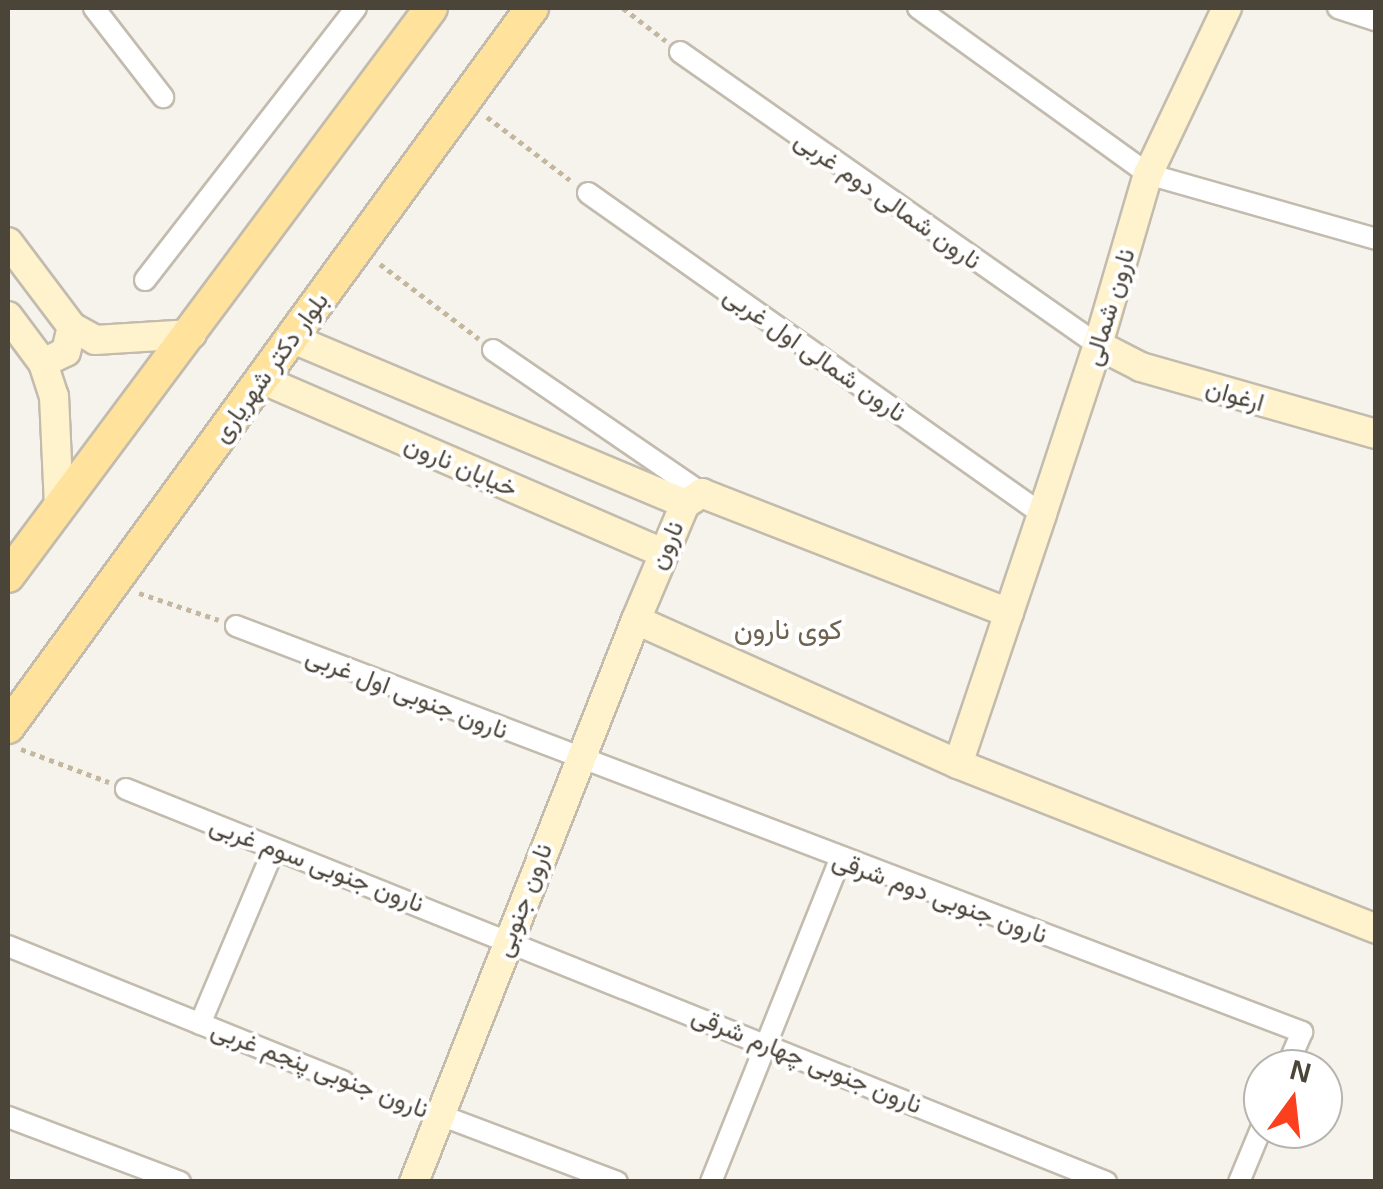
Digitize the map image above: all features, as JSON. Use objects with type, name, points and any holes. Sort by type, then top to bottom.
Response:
[{"type":"main road","points":[[8,576],[192,334],[431,8]]},
{"type":"main road","name":"بلوار دکتر شهریاری","points":[[8,727],[532,8]]},
{"type":"street","points":[[94,8],[164,97]]},
{"type":"street","points":[[145,280],[356,8]]},
{"type":"street","points":[[918,8],[1148,174],[1376,238]]},
{"type":"street","name":"نارون شمالی","points":[[1008,614],[1098,345],[1148,174],[1228,8]]},
{"type":"street","points":[[1338,8],[1376,20]]},
{"type":"street","name":"نارون شمالی دوم غربی","points":[[680,52],[1098,345]]},
{"type":"street","name":"نارون شمالی اول غربی","points":[[588,194],[1042,514]]},
{"type":"street","points":[[8,242],[72,328],[124,342],[192,334]]},
{"type":"street","points":[[8,316],[43,363],[54,396],[59,505]]},
{"type":"street","points":[[43,363],[66,352],[72,328]]},
{"type":"street","name":"خیابان نارون","points":[[291,338],[693,499]]},
{"type":"street","name":"ارغوان","points":[[1098,345],[1141,368],[1376,434]]},
{"type":"street","points":[[493,350],[693,499]]},
{"type":"street","name":"خیابان نارون","points":[[261,380],[660,552]]},
{"type":"street","name":"نارون","points":[[636,620],[660,552],[693,499],[1008,614]]},
{"type":"street","points":[[958,764],[1008,614]]},
{"type":"street","points":[[636,620],[958,764],[1376,929]]},
{"type":"street","name":"نارون جنوبی","points":[[414,1182],[636,620]]},
{"type":"street","name":"نارون جنوبی اول غربی","points":[[236,626],[578,761]]},
{"type":"street","name":"نارون جنوبی دوم شرقی","points":[[578,761],[1302,1032],[1295,1049]]},
{"type":"street","name":"نارون جنوبی سوم غربی","points":[[126,789],[508,938]]},
{"type":"street","name":"نارون جنوبی پنجم غربی","points":[[200,1024],[274,849]]},
{"type":"street","points":[[711,1182],[840,860]]},
{"type":"street","name":"نارون جنوبی چهارم شرقی","points":[[508,938],[1106,1182]]},
{"type":"street","name":"نارون جنوبی پنجم غربی","points":[[8,946],[344,1082]]},
{"type":"street","points":[[440,1115],[618,1182]]},
{"type":"street","points":[[8,1117],[180,1182]]},
{"type":"street","points":[[1238,1182],[1252,1149]]},
{"type":"path","points":[[623,8],[680,52]]},
{"type":"path","points":[[464,100],[588,194]]},
{"type":"path","points":[[357,247],[493,350]]},
{"type":"path","points":[[112,584],[236,626]]},
{"type":"path","points":[[8,744],[126,789]]},
{"type":"path","name":"نارون جنوبی پنجم غربی","points":[[344,1082],[440,1115]]},
{"type":"district","name":"کوی نارون","points":[[788,630]]}]
